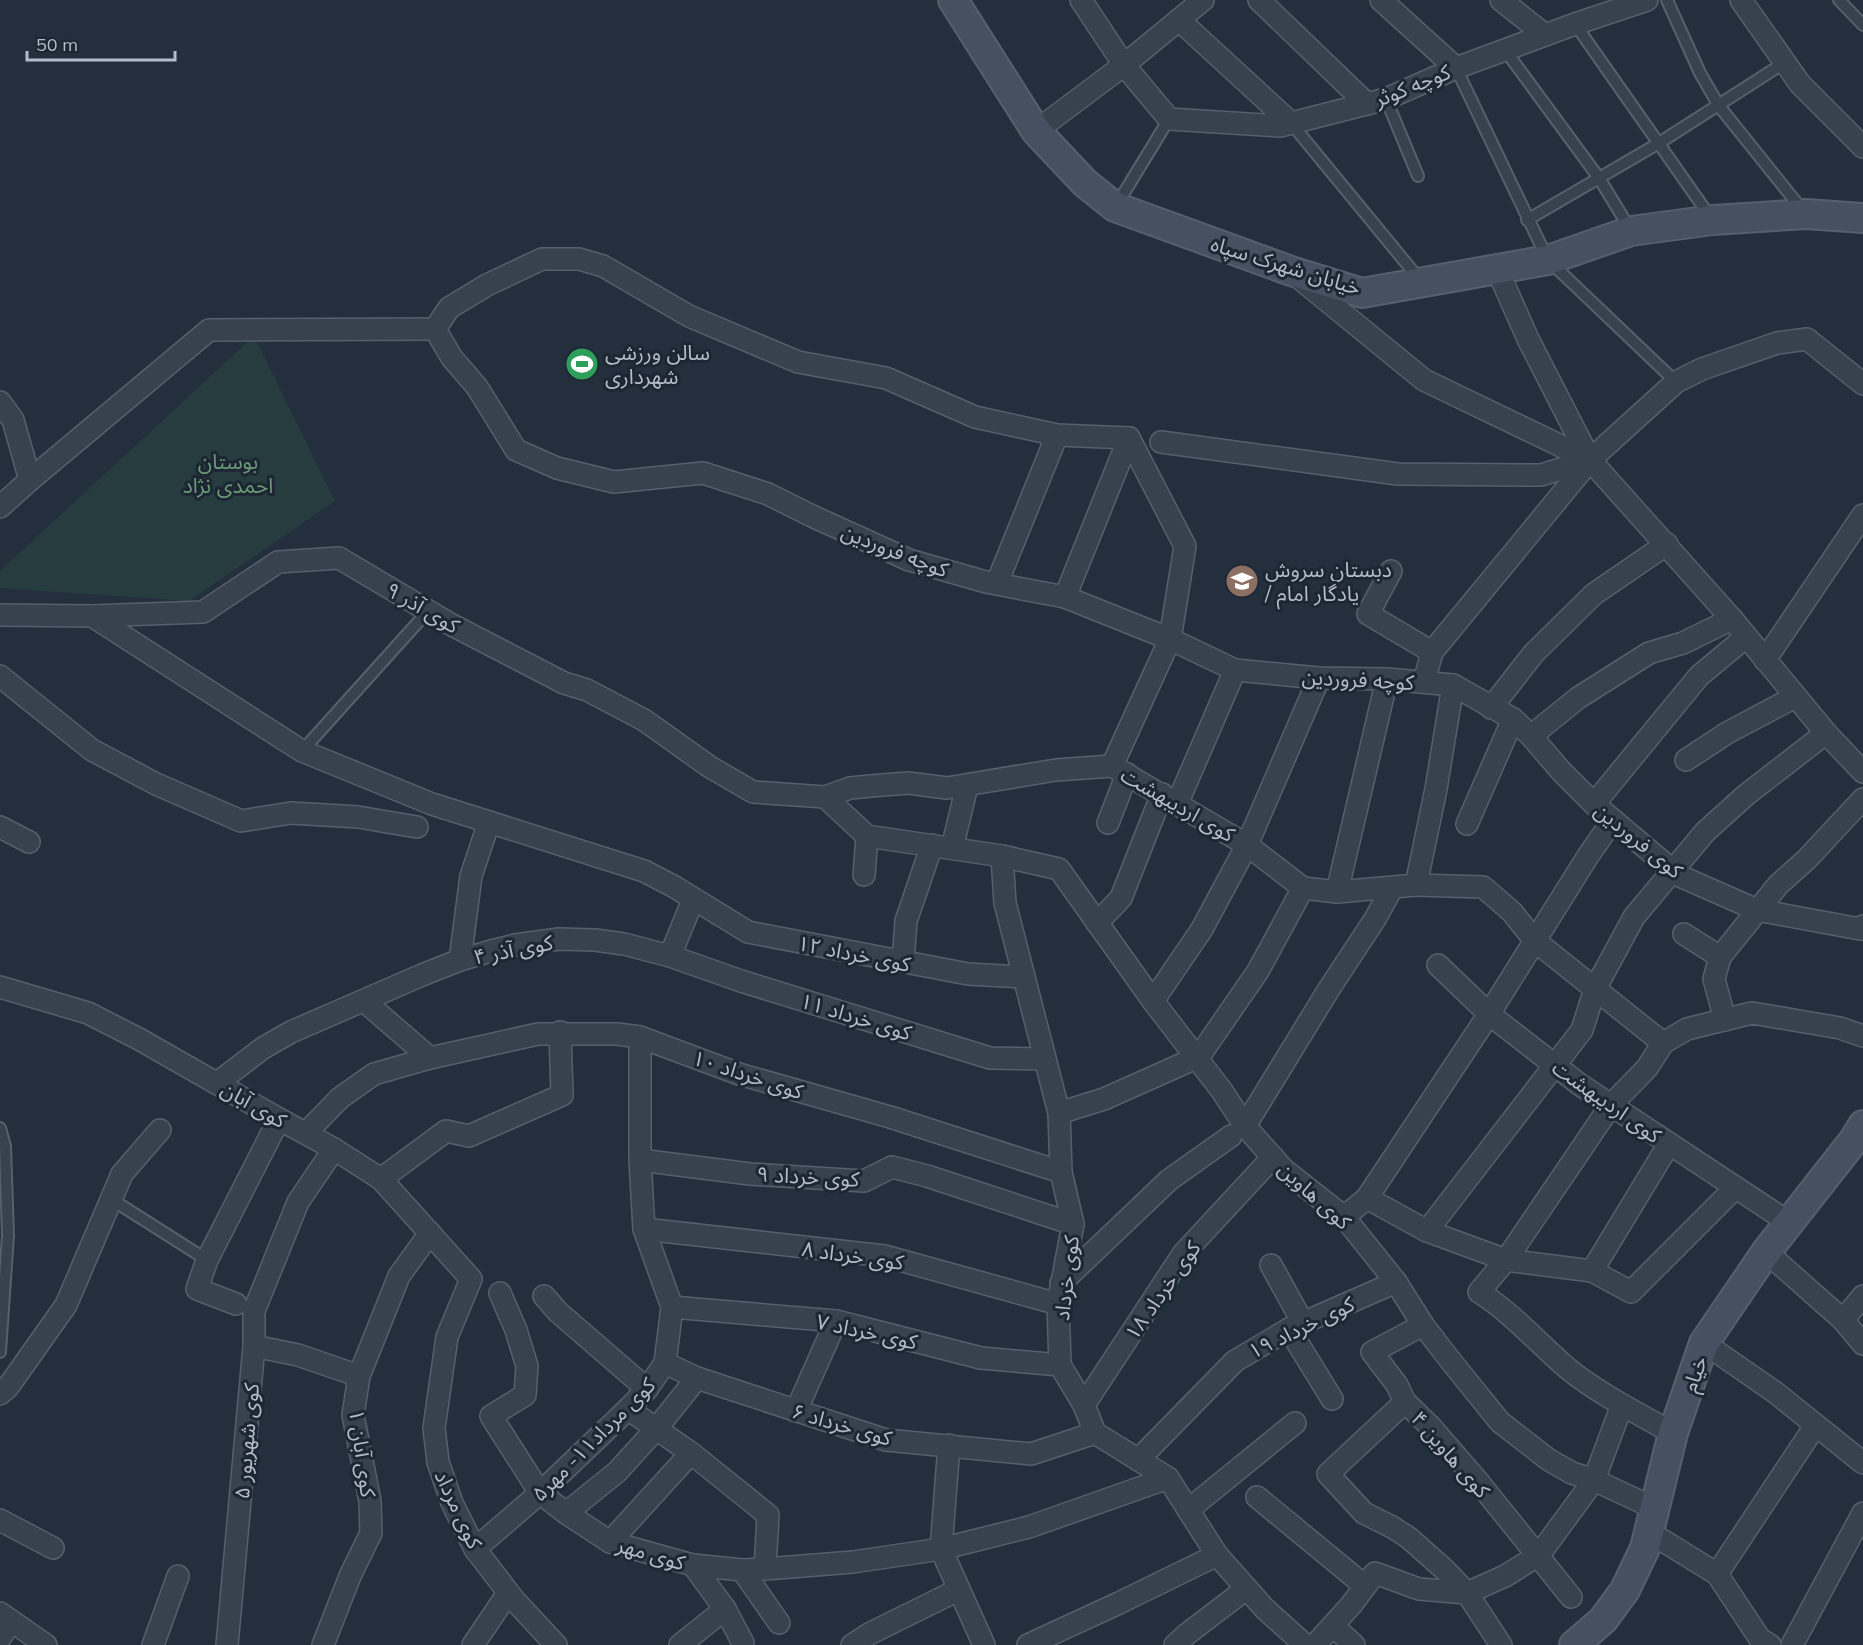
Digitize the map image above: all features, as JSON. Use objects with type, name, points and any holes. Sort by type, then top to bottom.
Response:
[{"type":"main road","name":"خیابان شهرک سپاه","points":[[953,0],[1036,131],[1085,183],[1115,207],[1291,271],[1362,293],[1548,260],[1631,231],[1713,220],[1806,214],[1863,218]]},
{"type":"main road","name":"خیام","points":[[1574,1645],[1604,1620],[1625,1590],[1645,1548],[1673,1433],[1704,1343],[1788,1222],[1860,1137]]},
{"type":"street","points":[[1081,0],[1124,65],[1169,119]]},
{"type":"street","points":[[1036,131],[1124,65],[1203,0]]},
{"type":"street","points":[[1259,0],[1377,101]]},
{"type":"street","points":[[1381,0],[1456,68]]},
{"type":"street","points":[[1501,0],[1545,35]]},
{"type":"street","name":"کوچه کوثر","points":[[1169,119],[1280,126],[1377,101],[1623,3],[1647,0]]},
{"type":"street","points":[[1741,0],[1800,84],[1863,147]]},
{"type":"street","points":[[1179,20],[1291,123]]},
{"type":"street","points":[[0,507],[209,330],[435,329],[449,308],[487,285],[542,259],[579,259],[603,266],[689,316],[798,362],[886,378],[975,417],[1056,435],[1129,438]]},
{"type":"street","points":[[1497,269],[1528,339],[1590,460],[1732,619],[1826,733],[1861,765]]},
{"type":"street","points":[[1291,271],[1424,380],[1590,460]]},
{"type":"street","name":"کوچه فروردین","points":[[435,329],[452,358],[477,387],[516,450],[557,468],[614,482],[703,473],[768,494],[909,560],[986,582],[1065,597],[1170,639],[1235,670],[1319,678],[1387,679],[1453,685]]},
{"type":"street","points":[[1424,682],[1432,652],[1590,460],[1677,382],[1702,369],[1777,344],[1807,339],[1863,384]]},
{"type":"street","points":[[0,402],[13,420],[30,480]]},
{"type":"street","points":[[997,583],[1056,435]]},
{"type":"street","points":[[1065,597],[1129,438]]},
{"type":"street","points":[[1108,823],[1120,770],[1170,639],[1185,546],[1129,438]]},
{"type":"street","points":[[1161,442],[1398,474],[1541,475],[1590,460]]},
{"type":"street","points":[[1765,660],[1863,515]]},
{"type":"street","points":[[1491,708],[1534,653],[1594,594],[1667,544]]},
{"type":"street","name":"کوی آذر ۹","points":[[0,615],[92,616],[203,612],[278,562],[339,558],[452,625],[645,720],[710,767],[753,792],[825,797]]},
{"type":"street","points":[[1391,571],[1368,614],[1432,652]]},
{"type":"street","name":"کوی خرداد ۱۲","points":[[92,616],[302,751],[432,804],[644,871],[748,932],[968,974],[1024,977]]},
{"type":"street","points":[[1531,736],[1578,698],[1649,653],[1683,643],[1732,619]]},
{"type":"street","points":[[1594,804],[1699,676],[1746,637]]},
{"type":"street","points":[[1097,922],[1121,898],[1235,670]]},
{"type":"street","points":[[0,676],[92,750],[156,784],[241,821],[291,813],[358,817],[417,827]]},
{"type":"street","points":[[1153,1001],[1202,929],[1246,845],[1319,678]]},
{"type":"street","points":[[1337,892],[1387,679]]},
{"type":"street","points":[[1416,885],[1436,789],[1453,685]]},
{"type":"street","name":"کوی فروردین","points":[[1453,685],[1513,719],[1594,804],[1682,877],[1757,910],[1862,928]]},
{"type":"street","points":[[1686,760],[1727,733],[1795,697]]},
{"type":"street","points":[[1467,824],[1513,719]]},
{"type":"street","points":[[1427,1230],[1582,1030],[1595,989],[1634,917],[1705,832],[1746,795],[1826,733]]},
{"type":"street","name":"کوی اردیبهشت","points":[[825,797],[850,788],[871,786],[908,783],[948,788],[1056,770],[1120,770],[1246,845],[1303,888]]},
{"type":"street","points":[[903,962],[906,921],[919,887],[942,846],[968,786]]},
{"type":"street","points":[[825,797],[867,836],[864,875]]},
{"type":"street","points":[[1725,1020],[1714,979],[1720,957],[1778,885],[1808,858],[1863,799]]},
{"type":"street","points":[[1344,1217],[1367,1198],[1489,1014],[1613,820]]},
{"type":"street","points":[[460,960],[471,876],[489,822]]},
{"type":"street","points":[[0,827],[29,842]]},
{"type":"street","name":"کوی هاوین","points":[[867,836],[1002,856],[1059,869],[1153,1001],[1238,1131],[1273,1156],[1283,1169],[1344,1217],[1396,1282],[1423,1325],[1500,1422],[1549,1460],[1572,1473],[1594,1480],[1653,1520],[1717,1574]]},
{"type":"street","name":"کوی خرداد","points":[[1002,856],[1005,903],[1059,1113],[1060,1172],[1073,1224],[1058,1304],[1060,1365],[1084,1405],[1095,1433]]},
{"type":"street","points":[[1059,1113],[1104,1099],[1192,1060],[1258,971],[1303,888],[1337,892],[1416,885],[1483,887],[1512,912],[1534,941],[1663,1043]]},
{"type":"street","points":[[1061,1282],[1169,1180],[1238,1131],[1375,919],[1392,888]]},
{"type":"street","points":[[670,956],[693,900]]},
{"type":"street","points":[[1684,934],[1720,957]]},
{"type":"street","name":"کوی آذر ۴","points":[[217,1083],[278,1039],[317,1020],[460,960],[515,945],[559,939],[624,944],[670,956]]},
{"type":"street","name":"کوی خرداد ۱۱","points":[[670,956],[990,1058],[1045,1059]]},
{"type":"street","name":"کوی اردیبهشت","points":[[1438,965],[1489,1014],[1556,1065],[1611,1105],[1788,1222]]},
{"type":"street","name":"کوی آبان","points":[[0,987],[88,1013],[139,1039],[334,1149],[381,1179],[471,1279]]},
{"type":"street","points":[[364,1001],[430,1058]]},
{"type":"street","points":[[1673,1433],[1622,1405],[1569,1369],[1502,1306],[1479,1292],[1506,1260],[1611,1105],[1647,1068],[1663,1043],[1687,1029],[1752,1013],[1840,1028],[1863,1036]]},
{"type":"street","points":[[381,1179],[446,1131],[470,1136],[562,1095],[560,1032]]},
{"type":"street","name":"کوی خرداد ۱۰","points":[[306,1133],[340,1098],[374,1074],[430,1058],[538,1034],[560,1032],[640,1037],[739,1074],[890,1117],[1060,1172]]},
{"type":"street","points":[[640,1037],[640,1160],[644,1229],[672,1307]]},
{"type":"street","points":[[236,1304],[197,1289],[207,1260],[279,1119]]},
{"type":"street","points":[[0,1394],[8,1387],[66,1305],[122,1174],[160,1130]]},
{"type":"street","points":[[1592,1271],[1670,1144]]},
{"type":"street","name":"کوی شهریور ۵","points":[[227,1645],[254,1346],[254,1311],[298,1202],[334,1149]]},
{"type":"street","name":"کوی خرداد ۱۸","points":[[1084,1405],[1183,1254],[1273,1156]]},
{"type":"street","name":"کوی خرداد ۹","points":[[640,1160],[750,1174],[864,1182],[892,1167],[927,1176],[1073,1224]]},
{"type":"street","points":[[1367,1198],[1427,1230],[1506,1260],[1592,1271],[1632,1292],[1735,1188]]},
{"type":"street","name":"کوی خرداد ۸","points":[[644,1229],[885,1256],[1058,1304]]},
{"type":"street","name":"کوی آبان ۱","points":[[323,1645],[345,1587],[371,1533],[370,1501],[353,1415],[359,1376],[399,1276],[429,1233]]},
{"type":"street","points":[[1766,1252],[1843,1320],[1863,1344]]},
{"type":"street","points":[[1271,1265],[1296,1326],[1332,1399]]},
{"type":"street","name":"کوی مرداد","points":[[471,1279],[447,1337],[434,1428],[438,1462],[452,1503],[475,1549],[508,1593],[556,1645]]},
{"type":"street","name":"کوی خرداد ۱۹","points":[[1138,1460],[1235,1361],[1296,1326],[1396,1282]]},
{"type":"street","name":"کوی مهر","points":[[500,1293],[516,1330],[527,1366],[527,1376],[525,1395],[491,1416],[540,1493],[610,1542],[693,1565],[742,1570],[765,1569],[853,1562],[941,1549],[1029,1527],[1168,1478]]},
{"type":"street","points":[[544,1296],[558,1312],[647,1389]]},
{"type":"street","points":[[1843,1320],[1863,1296]]},
{"type":"street","name":"کوی خرداد ۷","points":[[672,1307],[836,1321],[981,1358],[1060,1365]]},
{"type":"street","name":"کوی مرداد۱۱- مهر۵","points":[[475,1549],[540,1493],[647,1389],[665,1363],[672,1307]]},
{"type":"street","points":[[796,1411],[836,1321]]},
{"type":"street","name":"کوی هاوین ۴","points":[[1423,1325],[1372,1352],[1397,1385],[1405,1402],[1438,1436],[1539,1555],[1571,1597]]},
{"type":"street","points":[[1704,1343],[1776,1393],[1863,1463]]},
{"type":"street","points":[[254,1346],[298,1355],[359,1376]]},
{"type":"street","name":"کوی خرداد ۶","points":[[665,1363],[697,1378],[886,1440],[1030,1454],[1095,1433]]},
{"type":"street","points":[[566,1513],[617,1472],[656,1430],[697,1378]]},
{"type":"street","points":[[1405,1402],[1328,1474],[1364,1513],[1409,1538],[1446,1570],[1467,1593],[1501,1645]]},
{"type":"street","points":[[1315,1645],[1375,1573],[1419,1589],[1467,1593],[1505,1576],[1539,1555],[1594,1480],[1622,1405]]},
{"type":"street","points":[[628,1409],[691,1453],[768,1515],[765,1569]]},
{"type":"street","points":[[1188,1510],[1295,1424]]},
{"type":"street","points":[[1770,1645],[1760,1640],[1717,1574],[1815,1426]]},
{"type":"street","points":[[1095,1433],[1168,1478],[1217,1555],[1246,1589],[1305,1645]]},
{"type":"street","points":[[949,1445],[941,1549],[984,1645]]},
{"type":"street","points":[[610,1542],[691,1453]]},
{"type":"street","points":[[1257,1497],[1365,1586]]},
{"type":"street","points":[[1792,1645],[1863,1513]]},
{"type":"street","points":[[0,1520],[53,1548]]},
{"type":"street","points":[[1028,1645],[1217,1555]]},
{"type":"street","points":[[693,1565],[725,1609],[743,1643]]},
{"type":"street","points":[[742,1570],[779,1623]]},
{"type":"street","points":[[153,1645],[177,1576]]},
{"type":"street","points":[[1175,1645],[1246,1589]]},
{"type":"street","points":[[852,1645],[869,1634],[958,1590]]},
{"type":"street","points":[[473,1645],[508,1593]]},
{"type":"street","points":[[680,1645],[725,1609]]},
{"type":"street","points":[[4,1624],[45,1645]]},
{"type":"street","points":[[1333,1626],[1354,1645]]},
{"type":"lane","points":[[1667,0],[1700,73],[1719,106],[1806,214]]},
{"type":"lane","points":[[1839,0],[1863,25]]},
{"type":"lane","points":[[1575,24],[1713,220]]},
{"type":"lane","points":[[1505,50],[1599,178],[1631,231]]},
{"type":"lane","points":[[1527,220],[1659,143],[1784,63]]},
{"type":"lane","points":[[1456,68],[1548,260],[1677,382]]},
{"type":"lane","points":[[1377,101],[1419,176]]},
{"type":"lane","points":[[1115,207],[1169,119]]},
{"type":"lane","points":[[1291,123],[1422,282]]},
{"type":"lane","points":[[302,751],[429,610]]},
{"type":"lane","points":[[0,1128],[5,1146],[8,1235],[0,1352]]},
{"type":"lane","points":[[111,1200],[207,1260]]},
{"type":"green space","name":"بوستان احمدی نژاد","points":[[254,336],[335,501],[189,601],[0,588],[0,571]]},
{"type":"place","name":"سالن ورزشی شهرداری","points":[[582,364]]},
{"type":"place","name":"دبستان سروش / یادگار امام","points":[[1242,581]]}]
